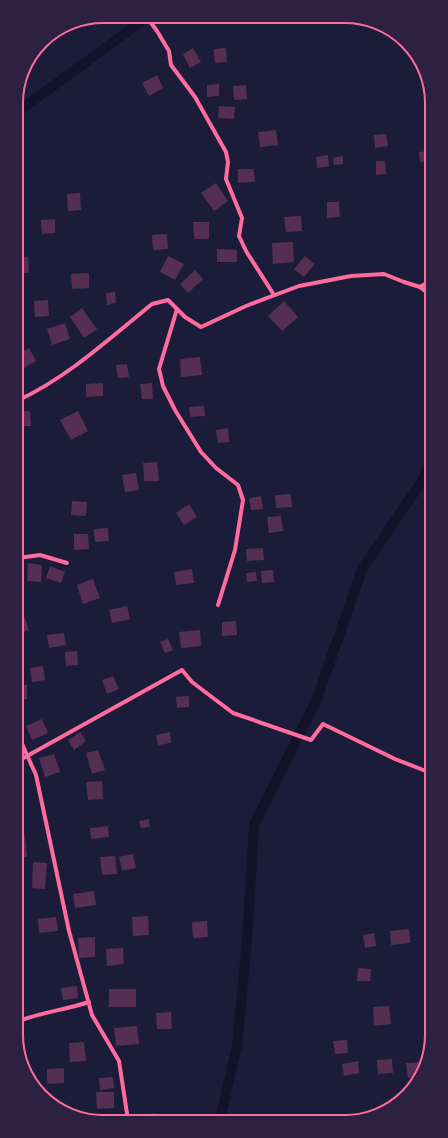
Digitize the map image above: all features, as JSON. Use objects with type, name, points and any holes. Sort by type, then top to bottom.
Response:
[{"type":"street","points":[[150,23],[158,31],[169,51],[171,65],[195,97],[226,152],[228,162],[226,179],[242,218],[239,236],[246,251],[274,295]]},
{"type":"street","points":[[23,398],[74,368],[152,304],[168,300],[185,317],[201,327],[274,295],[299,286],[351,276],[384,274],[420,287],[425,291]]},
{"type":"street","points":[[420,287],[425,284]]},
{"type":"street","points":[[177,310],[159,369],[163,386],[175,410],[201,452],[216,468],[238,485],[243,500],[235,550],[218,605]]},
{"type":"street","points":[[23,557],[40,555],[67,563]]},
{"type":"street","points":[[23,759],[182,670],[192,682],[233,713],[311,740],[323,724],[395,759],[425,771]]},
{"type":"street","points":[[23,746],[36,775],[69,931],[92,1015],[119,1061],[127,1115]]},
{"type":"street","points":[[23,1020],[44,1012],[66,1010],[89,1002]]},
{"type":"building","points":[[193,48],[201,62],[190,68],[183,54]]},
{"type":"building","points":[[226,48],[227,62],[215,63],[214,49]]},
{"type":"building","points":[[157,75],[163,88],[149,96],[142,83]]},
{"type":"building","points":[[219,84],[219,96],[207,97],[207,85]]},
{"type":"building","points":[[246,85],[247,99],[234,100],[233,86]]},
{"type":"building","points":[[219,106],[235,107],[234,119],[218,118]]},
{"type":"building","points":[[276,130],[278,145],[260,147],[258,132]]},
{"type":"building","points":[[386,134],[388,146],[375,148],[374,135]]},
{"type":"building","points":[[425,151],[425,161],[420,162],[419,152]]},
{"type":"building","points":[[328,155],[329,166],[317,168],[316,157]]},
{"type":"building","points":[[343,156],[343,164],[334,165],[333,158]]},
{"type":"building","points":[[376,161],[385,161],[386,174],[376,175]]},
{"type":"building","points":[[238,169],[254,169],[255,182],[238,183]]},
{"type":"building","points":[[216,183],[228,201],[214,211],[201,193]]},
{"type":"building","points":[[80,193],[81,210],[68,211],[67,194]]},
{"type":"building","points":[[327,202],[339,202],[340,217],[327,218]]},
{"type":"building","points":[[301,216],[302,231],[286,232],[284,217]]},
{"type":"building","points":[[55,219],[55,233],[42,234],[41,220]]},
{"type":"building","points":[[193,222],[209,222],[209,239],[194,239]]},
{"type":"building","points":[[167,234],[168,249],[153,250],[152,235]]},
{"type":"building","points":[[293,242],[294,262],[273,264],[272,243]]},
{"type":"building","points":[[217,249],[237,250],[237,262],[217,262]]},
{"type":"building","points":[[168,256],[184,264],[175,280],[160,272]]},
{"type":"building","points":[[305,256],[315,264],[304,277],[294,269]]},
{"type":"building","points":[[23,257],[28,257],[29,273],[23,274]]},
{"type":"building","points":[[195,270],[203,279],[188,293],[180,284]]},
{"type":"building","points":[[89,273],[89,288],[72,289],[71,274]]},
{"type":"building","points":[[115,292],[116,303],[107,305],[106,293]]},
{"type":"building","points":[[48,300],[49,316],[35,317],[34,301]]},
{"type":"building","points":[[284,301],[298,317],[282,331],[268,316]]},
{"type":"building","points":[[82,308],[97,329],[84,338],[70,317]]},
{"type":"building","points":[[65,323],[70,339],[52,345],[47,329]]},
{"type":"building","points":[[29,348],[36,361],[24,368],[23,366],[23,352]]},
{"type":"building","points":[[200,357],[202,375],[181,377],[180,359]]},
{"type":"building","points":[[127,364],[129,377],[118,378],[116,365]]},
{"type":"building","points":[[103,383],[103,396],[86,397],[86,384]]},
{"type":"building","points":[[152,383],[153,399],[142,399],[140,384]]},
{"type":"building","points":[[204,406],[205,416],[190,417],[189,407]]},
{"type":"building","points":[[23,411],[30,411],[31,426],[23,426]]},
{"type":"building","points":[[78,411],[88,431],[71,440],[60,420]]},
{"type":"building","points":[[228,428],[229,442],[218,443],[216,430]]},
{"type":"building","points":[[157,462],[159,481],[144,481],[143,463]]},
{"type":"building","points":[[136,473],[139,490],[125,492],[122,475]]},
{"type":"building","points":[[291,494],[292,507],[276,508],[275,495]]},
{"type":"building","points":[[261,496],[263,509],[251,510],[249,498]]},
{"type":"building","points":[[72,501],[87,502],[86,516],[71,515]]},
{"type":"building","points":[[189,504],[197,517],[184,525],[176,513]]},
{"type":"building","points":[[281,516],[283,531],[269,533],[267,517]]},
{"type":"building","points":[[108,528],[109,541],[95,542],[94,529]]},
{"type":"building","points":[[74,534],[88,534],[89,549],[74,550]]},
{"type":"building","points":[[263,548],[264,560],[247,561],[246,549]]},
{"type":"building","points":[[28,563],[42,565],[41,582],[27,581]]},
{"type":"building","points":[[50,566],[65,572],[61,583],[46,578]]},
{"type":"building","points":[[192,569],[194,583],[176,585],[174,572]]},
{"type":"building","points":[[273,570],[274,582],[262,583],[261,571]]},
{"type":"building","points":[[256,572],[257,581],[247,582],[246,573]]},
{"type":"building","points":[[93,579],[100,598],[83,604],[77,585]]},
{"type":"building","points":[[127,606],[130,619],[112,623],[109,610]]},
{"type":"building","points":[[23,613],[29,630],[23,632]]},
{"type":"building","points":[[236,621],[237,635],[222,636],[222,622]]},
{"type":"building","points":[[200,630],[201,646],[181,648],[179,632]]},
{"type":"building","points":[[64,633],[66,645],[49,648],[47,635]]},
{"type":"building","points":[[168,639],[173,650],[165,653],[160,642]]},
{"type":"building","points":[[77,651],[78,665],[66,666],[65,652]]},
{"type":"building","points":[[43,666],[45,680],[32,682],[30,668]]},
{"type":"building","points":[[113,676],[119,689],[107,694],[102,680]]},
{"type":"building","points":[[23,685],[27,685],[27,699],[23,699]]},
{"type":"building","points":[[189,696],[189,707],[177,708],[176,697]]},
{"type":"building","points":[[42,719],[48,733],[32,740],[26,726]]},
{"type":"building","points":[[80,732],[86,741],[74,750],[68,740]]},
{"type":"building","points":[[170,732],[171,743],[158,745],[156,735]]},
{"type":"building","points":[[98,750],[105,770],[92,774],[86,753]]},
{"type":"building","points":[[54,754],[60,772],[45,777],[39,758]]},
{"type":"building","points":[[102,781],[103,799],[88,800],[86,782]]},
{"type":"building","points":[[149,819],[150,827],[141,828],[139,821]]},
{"type":"building","points":[[108,826],[109,837],[91,839],[90,828]]},
{"type":"building","points":[[23,835],[25,835],[27,857],[23,857]]},
{"type":"building","points":[[133,854],[136,868],[122,871],[119,857]]},
{"type":"building","points":[[115,856],[117,874],[102,875],[100,857]]},
{"type":"building","points":[[33,862],[47,863],[45,889],[32,888]]},
{"type":"building","points":[[94,891],[96,905],[75,908],[73,894]]},
{"type":"building","points":[[148,916],[149,935],[133,936],[132,917]]},
{"type":"building","points":[[56,917],[58,931],[39,933],[38,919]]},
{"type":"building","points":[[207,921],[208,937],[193,938],[192,922]]},
{"type":"building","points":[[409,929],[410,943],[391,945],[390,931]]},
{"type":"building","points":[[374,933],[376,946],[365,948],[363,935]]},
{"type":"building","points":[[95,937],[95,957],[79,958],[78,938]]},
{"type":"building","points":[[123,948],[124,964],[107,966],[106,949]]},
{"type":"building","points":[[358,968],[371,969],[370,981],[357,981]]},
{"type":"building","points":[[77,986],[78,998],[63,1000],[61,988]]},
{"type":"building","points":[[109,989],[136,989],[136,1007],[109,1007]]},
{"type":"building","points":[[389,1006],[391,1024],[374,1026],[373,1007]]},
{"type":"building","points":[[171,1012],[172,1029],[157,1029],[156,1013]]},
{"type":"building","points":[[137,1026],[139,1044],[116,1046],[114,1028]]},
{"type":"building","points":[[347,1040],[348,1053],[335,1054],[333,1041]]},
{"type":"building","points":[[84,1042],[86,1061],[70,1062],[69,1043]]},
{"type":"building","points":[[392,1059],[393,1073],[378,1074],[377,1060]]},
{"type":"building","points":[[358,1061],[359,1073],[344,1076],[342,1064]]},
{"type":"building","points":[[420,1062],[412,1078],[408,1078],[406,1063]]},
{"type":"building","points":[[64,1068],[64,1083],[47,1084],[47,1069]]},
{"type":"building","points":[[113,1077],[114,1088],[100,1090],[99,1078]]},
{"type":"building","points":[[96,1092],[114,1092],[114,1108],[97,1109]]},
{"type":"building","points":[[155,1113],[156,1115],[146,1115]]},
{"type":"waterway","points":[[23,108],[139,23]]},
{"type":"waterway","points":[[221,1115],[237,1045],[247,941],[254,825],[317,699],[362,569],[425,475]]}]
